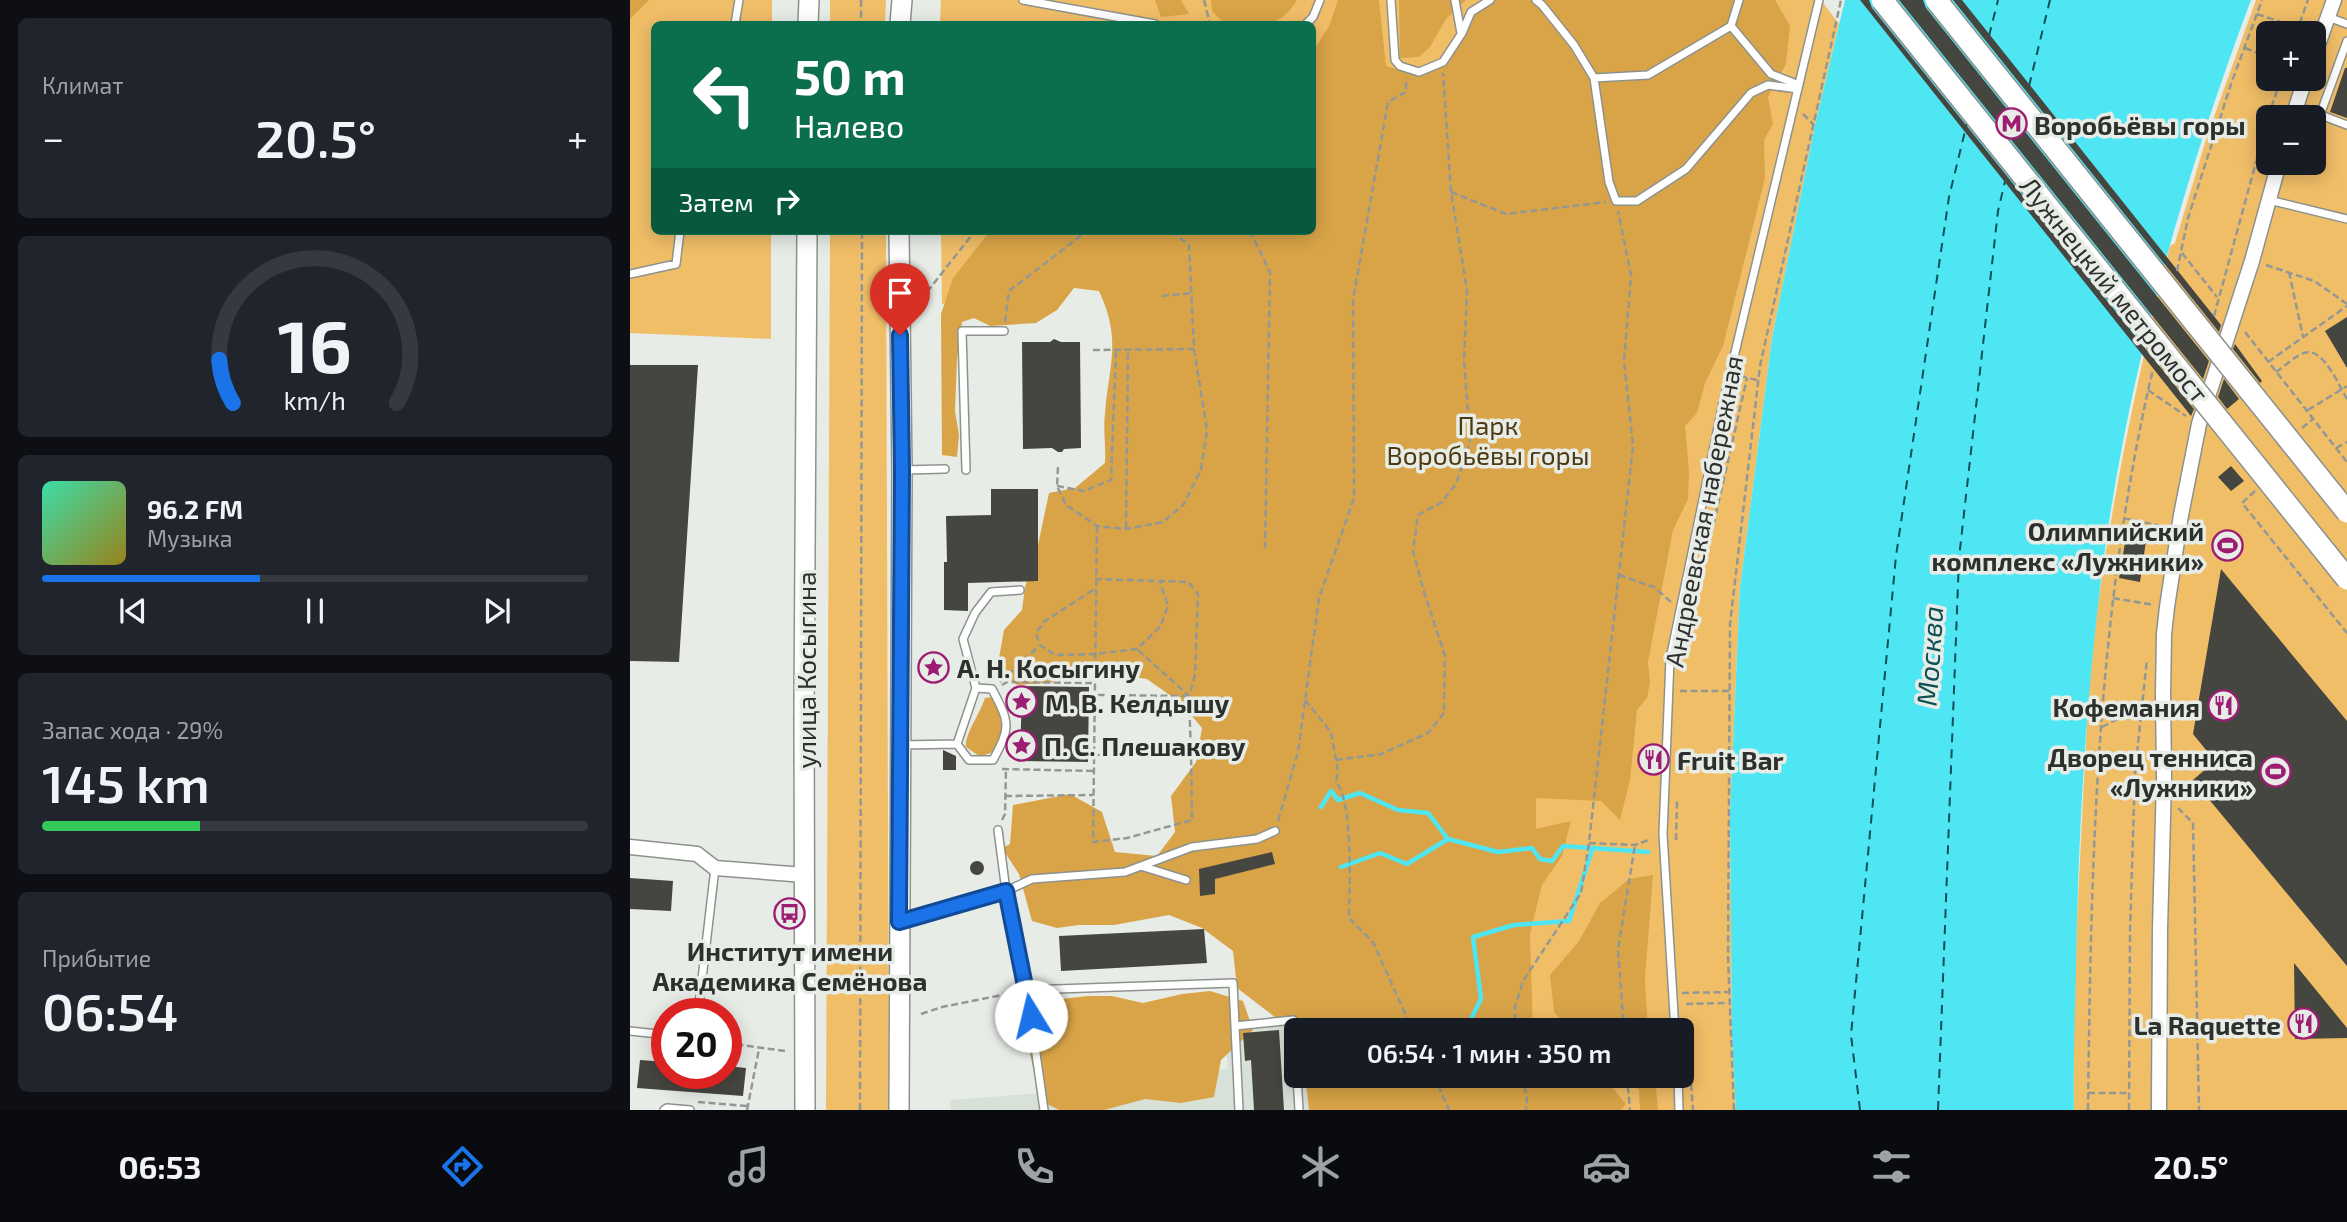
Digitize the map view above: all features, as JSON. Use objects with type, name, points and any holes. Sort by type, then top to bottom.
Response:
[{"type":"main road","points":[[808,21],[809,0]]},
{"type":"main road","points":[[900,21],[902,0]]},
{"type":"main road","name":"Лужнецкий метромост","points":[[1882,0],[2347,579]]},
{"type":"main road","name":"Лужнецкий метромост","points":[[1936,0],[2347,512]]},
{"type":"main road","name":"улица Косыгина","points":[[805,1110],[807,235]]},
{"type":"main road","points":[[899,235],[902,471],[899,1110]]},
{"type":"street","points":[[2326,23],[2334,0]]},
{"type":"street","points":[[2159,1110],[2164,657],[2167,607],[2199,424],[2252,261],[2276,175]]},
{"type":"street","points":[[630,847],[696,854],[715,868],[805,875]]},
{"type":"lane","points":[[736,21],[739,0]]},
{"type":"lane","points":[[1023,0],[1138,21]]},
{"type":"lane","points":[[1309,21],[1320,0]]},
{"type":"lane","points":[[1391,0],[1395,60],[1400,66],[1419,72],[1443,62],[1462,33],[1471,12],[1490,0]]},
{"type":"lane","points":[[1455,0],[1462,33]]},
{"type":"lane","points":[[1536,0],[1574,45],[1594,78],[1609,182],[1616,201],[1637,201],[1686,169],[1751,93],[1768,85],[1799,87]]},
{"type":"lane","points":[[1594,78],[1648,75],[1731,26],[1739,0]]},
{"type":"lane","name":"Андреевская набережная","points":[[1674,1018],[1663,834],[1670,659],[1723,402],[1819,0]]},
{"type":"lane","points":[[2328,17],[2347,24]]},
{"type":"lane","points":[[1731,26],[1771,74],[1799,87]]},
{"type":"lane","points":[[2324,105],[2347,41]]},
{"type":"lane","points":[[2326,117],[2347,125]]},
{"type":"lane","points":[[2269,200],[2347,219]]},
{"type":"lane","points":[[630,274],[676,264],[680,235]]},
{"type":"lane","points":[[966,470],[962,331],[1004,331]]},
{"type":"lane","points":[[902,471],[945,469]]},
{"type":"lane","points":[[957,744],[976,688],[963,639],[975,613],[991,592],[1020,590]]},
{"type":"lane","points":[[957,744],[969,760],[993,760],[1006,735],[1006,714],[992,690],[976,688]]},
{"type":"lane","points":[[900,745],[957,744]]},
{"type":"lane","points":[[998,830],[1006,891],[1027,990],[1044,1110]]},
{"type":"lane","points":[[899,922],[1006,891],[1032,879],[1125,872],[1192,847],[1257,839],[1275,831]]},
{"type":"lane","points":[[1143,867],[1186,880]]},
{"type":"lane","points":[[700,998],[715,868]]},
{"type":"lane","points":[[1027,990],[1233,983],[1239,1110]]},
{"type":"lane","points":[[1235,1026],[1284,1021]]},
{"type":"lane","points":[[630,1031],[651,1033]]},
{"type":"lane","points":[[1298,1088],[1300,1110]]},
{"type":"lane","points":[[1678,1088],[1679,1110]]},
{"type":"lane","points":[[664,1110],[690,1110]]},
{"type":"path","points":[[861,0],[862,21]]},
{"type":"path","points":[[1204,0],[1209,21]]},
{"type":"path","points":[[1734,1110],[1728,1003],[1730,624],[1758,380],[1841,0]]},
{"type":"path","points":[[2175,278],[2188,218],[2262,0]]},
{"type":"path","points":[[2300,21],[2308,0]]},
{"type":"path","points":[[2257,14],[2278,21]]},
{"type":"path","points":[[2245,48],[2256,52]]},
{"type":"path","points":[[1336,760],[1381,754],[1428,733],[1444,713],[1445,656],[1413,551],[1418,515],[1441,503],[1456,484],[1469,442],[1465,359],[1467,290],[1451,192],[1443,62]]},
{"type":"path","points":[[1275,831],[1298,752],[1319,598],[1354,498],[1353,300],[1388,102],[1406,92],[1406,68]]},
{"type":"path","points":[[1798,125],[1801,112]]},
{"type":"path","points":[[1451,192],[1506,214],[1616,201],[1631,275],[1624,361],[1633,446],[1589,843],[1581,893],[1523,981],[1515,1007],[1515,1018]]},
{"type":"path","points":[[860,1110],[862,235]]},
{"type":"path","points":[[927,292],[972,235]]},
{"type":"path","points":[[1004,331],[1009,291],[1082,235]]},
{"type":"path","points":[[1058,467],[1057,486],[1066,506],[1097,526],[1126,529],[1163,522],[1184,504],[1201,470],[1207,430],[1194,349],[1189,245],[1176,235]]},
{"type":"path","points":[[1252,235],[1270,272],[1265,548]]},
{"type":"path","points":[[2252,261],[2325,287],[2347,305],[2270,363],[2347,462]]},
{"type":"path","points":[[2289,272],[2304,337]]},
{"type":"path","points":[[1162,296],[1192,293]]},
{"type":"path","points":[[1057,486],[1084,491],[1111,480],[1116,349]]},
{"type":"path","points":[[1126,529],[1128,349]]},
{"type":"path","points":[[1094,350],[1194,349]]},
{"type":"path","points":[[2276,372],[2303,353],[2312,352],[2322,357],[2347,399]]},
{"type":"path","points":[[2088,1110],[2088,976],[2101,728],[2123,518],[2137,435],[2154,366]]},
{"type":"path","points":[[1688,634],[1746,378],[1758,380]]},
{"type":"path","points":[[2306,411],[2347,386]]},
{"type":"path","points":[[2148,390],[2199,424]]},
{"type":"path","points":[[2299,430],[2313,419]]},
{"type":"path","points":[[2336,448],[2347,442]]},
{"type":"path","points":[[2250,481],[2256,490],[2242,503],[2347,633]]},
{"type":"path","points":[[2123,518],[2179,531]]},
{"type":"path","points":[[1095,579],[1188,582],[1198,594],[1195,676],[1189,696],[1192,820],[1126,838],[1093,842],[1094,654],[1095,579],[1097,526]]},
{"type":"path","points":[[1619,575],[1654,587],[1671,603],[1681,604]]},
{"type":"path","points":[[1095,589],[1045,621],[1036,633],[1040,645],[1055,655],[1137,649],[1160,627],[1168,606],[1160,582]]},
{"type":"path","points":[[2113,598],[2167,607]]},
{"type":"path","points":[[992,690],[1040,645]]},
{"type":"path","points":[[1137,649],[1189,696]]},
{"type":"path","points":[[1681,681],[1681,691],[1730,691]]},
{"type":"path","points":[[992,690],[1007,682],[1094,683]]},
{"type":"path","points":[[1094,695],[1189,696]]},
{"type":"path","points":[[1305,700],[1331,732],[1338,771],[1336,782],[1342,790],[1347,814],[1349,918],[1373,942],[1407,1018]]},
{"type":"path","points":[[2101,728],[2143,706],[2134,796],[2129,1110]]},
{"type":"path","points":[[1093,755],[1191,755]]},
{"type":"path","points":[[998,830],[1004,814],[1006,768]]},
{"type":"path","points":[[998,769],[1093,771]]},
{"type":"path","points":[[1005,796],[1093,795]]},
{"type":"path","points":[[1677,850],[1678,797]]},
{"type":"path","points":[[2174,805],[2193,823],[2199,1110]]},
{"type":"path","points":[[1589,843],[1635,845],[1663,834]]},
{"type":"path","points":[[1623,1018],[1618,949],[1635,845]]},
{"type":"path","points":[[921,1014],[942,1007],[1027,990]]},
{"type":"path","points":[[1728,992],[1685,993],[1686,1004],[1728,1003]]},
{"type":"path","points":[[742,1046],[785,1051]]},
{"type":"path","points":[[690,1110],[696,1109],[698,1102],[747,1108],[759,1049]]},
{"type":"path","points":[[1440,1088],[1450,1110]]},
{"type":"path","points":[[1525,1088],[1526,1110]]},
{"type":"path","points":[[1629,1088],[1630,1110]]},
{"type":"path","points":[[1686,1088],[1687,1110]]},
{"type":"path","points":[[1692,1088],[1693,1110]]},
{"type":"path","points":[[2088,1093],[2129,1093]]},
{"type":"shaded area","points":[[1316,1014],[1312,1018],[1284,1018],[1284,1088],[1321,1088],[1322,1110],[951,1110],[950,1100],[1042,1093],[1107,1077],[1228,1069],[1224,1022]]},
{"type":"green space","points":[[630,0],[772,0],[772,21],[651,21],[651,235],[771,235],[771,339],[630,333]]},
{"type":"green space","points":[[630,0],[649,0],[630,19]]},
{"type":"green space","points":[[830,0],[886,0],[885,21],[830,21]]},
{"type":"green space","name":"Парк Воробьёвы горы","points":[[941,0],[1821,0],[1839,24],[1815,125],[1772,338],[1740,588],[1730,812],[1732,1039],[1736,1110],[1322,1110],[1321,1088],[1694,1088],[1694,1018],[1317,1018],[1313,235],[1316,235],[1316,21],[940,21]]},
{"type":"green space","points":[[1155,0],[1181,0],[1189,14],[1161,17]]},
{"type":"green space","points":[[1211,0],[1297,0],[1283,17],[1274,21],[1222,21],[1212,11]]},
{"type":"green space","name":"Парк Воробьёвы горы","points":[[1338,0],[1379,0],[1386,66],[1419,76],[1447,54],[1462,25],[1486,0],[1775,0],[1790,26],[1786,64],[1768,97],[1773,124],[1764,140],[1765,178],[1723,346],[1705,383],[1697,413],[1685,426],[1689,471],[1688,499],[1673,530],[1648,662],[1650,682],[1647,698],[1637,710],[1630,780],[1620,820],[1601,801],[1536,798],[1536,829],[1571,821],[1562,856],[1542,885],[1530,934],[1533,1018],[1284,1018],[1284,1024],[1237,988],[1233,951],[1202,928],[1169,915],[1114,925],[1057,928],[1032,921],[1019,874],[1002,848],[1010,844],[1013,805],[1070,794],[1102,812],[1115,852],[1157,856],[1175,832],[1171,796],[1196,762],[1202,728],[1181,703],[1147,679],[1113,674],[1085,661],[1059,682],[1017,685],[997,669],[1004,630],[1022,610],[1025,587],[1038,545],[1049,493],[1075,488],[1105,463],[1104,419],[1112,338],[1106,308],[1099,291],[1074,288],[1057,310],[1036,323],[990,326],[974,318],[962,322],[955,411],[959,435],[957,457],[942,455],[941,314],[953,278],[987,235],[1316,235],[1316,47],[1329,26]]},
{"type":"green space","points":[[1399,0],[1466,0],[1446,19],[1430,47],[1419,57],[1400,58]]},
{"type":"green space","name":"Олимпийский комплекс «Лужники»","points":[[2256,0],[2347,0],[2347,1110],[2074,1110],[2078,892],[2088,701],[2097,612],[2131,414],[2170,246],[2175,243],[2207,136]]},
{"type":"green space","points":[[830,235],[886,235],[889,1110],[826,1110]]},
{"type":"green space","points":[[941,235],[1037,235],[942,305]]},
{"type":"green space","points":[[991,697],[1000,715],[1000,737],[994,751],[979,756],[966,747],[966,742],[985,698]]},
{"type":"green space","points":[[1653,875],[1645,979],[1647,1018],[1559,1018],[1554,1012],[1550,975],[1579,941],[1600,903],[1629,879]]},
{"type":"green space","points":[[1210,991],[1243,1001],[1253,1030],[1221,1060],[1214,1097],[1181,1103],[1145,1099],[1104,1110],[1059,1110],[1041,1101],[1029,1050],[1041,1015],[1053,1000],[1112,996],[1143,1003]]},
{"type":"green space","points":[[1306,1088],[1613,1088],[1626,1104],[1621,1110],[1309,1110]]},
{"type":"green space","points":[[1637,1088],[1656,1088],[1658,1110],[1640,1110]]},
{"type":"water","name":"Москва","points":[[1845,0],[2251,0],[2178,216],[2140,363],[2110,513],[2090,683],[2083,778],[2077,920],[2074,1110],[1736,1110],[1732,1039],[1730,812],[1740,588],[1772,338],[1815,125]]},
{"type":"building","points":[[1860,0],[1869,0],[1872,8],[2194,409],[2191,416]]},
{"type":"building","points":[[1899,0],[1923,0],[1926,8],[2209,361],[2203,379]]},
{"type":"building","points":[[1953,0],[1962,0],[2221,325],[2219,332]]},
{"type":"building","points":[[2347,68],[2347,118],[2330,112]]},
{"type":"building","points":[[2347,317],[2347,368],[2325,331]]},
{"type":"building","points":[[1054,339],[1061,342],[1080,342],[1081,448],[1064,449],[1062,452],[1052,448],[1023,449],[1022,342],[1050,342]]},
{"type":"building","points":[[2235,344],[2262,381],[2260,383],[2233,349]]},
{"type":"building","points":[[630,365],[698,365],[679,662],[630,661]]},
{"type":"building","points":[[2224,379],[2239,399],[2227,409],[2218,397]]},
{"type":"building","points":[[2231,466],[2244,481],[2231,491],[2218,477]]},
{"type":"building","points":[[991,489],[1038,489],[1038,581],[968,583],[968,611],[944,610],[946,516],[991,515]]},
{"type":"building","points":[[2126,537],[2146,541],[2140,582],[2119,578]]},
{"type":"building","name":"Дворец тенниса «Лужники»","points":[[2221,569],[2347,721],[2347,966],[2193,780],[2215,761],[2193,734]]},
{"type":"building","points":[[1022,686],[1089,687],[1088,762],[1020,761]]},
{"type":"building","points":[[943,750],[956,756],[956,770],[943,770]]},
{"type":"building","points":[[1272,852],[1275,864],[1215,879],[1215,894],[1200,896],[1199,869]]},
{"type":"building","points":[[974,861],[980,861],[984,868],[980,875],[974,875],[970,871],[970,865]]},
{"type":"building","points":[[630,878],[673,881],[671,911],[630,909]]},
{"type":"building","points":[[1204,929],[1207,963],[1061,971],[1059,936]]},
{"type":"building","points":[[2294,963],[2347,1028],[2347,1038],[2295,1039]]},
{"type":"building","points":[[1279,1030],[1284,1110],[1254,1110],[1251,1060],[1245,1061],[1243,1033]]},
{"type":"building","points":[[640,1060],[651,1061],[651,1089],[742,1089],[742,1068],[746,1068],[743,1096],[637,1088]]},
{"type":"waterway","points":[[1321,807],[1331,791],[1338,800],[1360,793],[1398,810],[1428,813],[1448,839]]},
{"type":"waterway","points":[[1341,867],[1380,853],[1407,864],[1448,839],[1498,852],[1532,848],[1540,859],[1552,861],[1563,846],[1648,852]]},
{"type":"waterway","points":[[1472,1018],[1481,999],[1473,937],[1514,925],[1569,921],[1592,850]]},
{"type":"ferry route","points":[[1989,36],[1998,0]]},
{"type":"ferry route","points":[[2029,86],[2050,0]]},
{"type":"ferry route","points":[[1860,1110],[1851,1035],[1896,556],[1949,197],[1967,123]]},
{"type":"ferry route","points":[[1938,1110],[1959,558],[1998,211],[2007,173]]},
{"type":"place","name":"Воробьёвы горы","points":[[2011,124]]},
{"type":"place","name":"Олимпийский комплекс «Лужники»","points":[[2227,545]]},
{"type":"place","name":"А. Н. Косыгину","points":[[934,667]]},
{"type":"place","name":"М. В. Келдышу","points":[[1022,702]]},
{"type":"place","name":"Кофемания","points":[[2223,706]]},
{"type":"place","name":"П. С. Плешакову","points":[[1021,745]]},
{"type":"place","name":"Fruit Bar","points":[[1654,759]]},
{"type":"place","name":"Дворец тенниса «Лужники»","points":[[2276,771]]},
{"type":"place","name":"Институт имени Академика Семёнова","points":[[790,914]]},
{"type":"place","name":"La Raquette","points":[[2304,1024]]},
{"type":"route","points":[[900,335],[902,471],[899,922],[1006,891],[1031,1016]]}]
